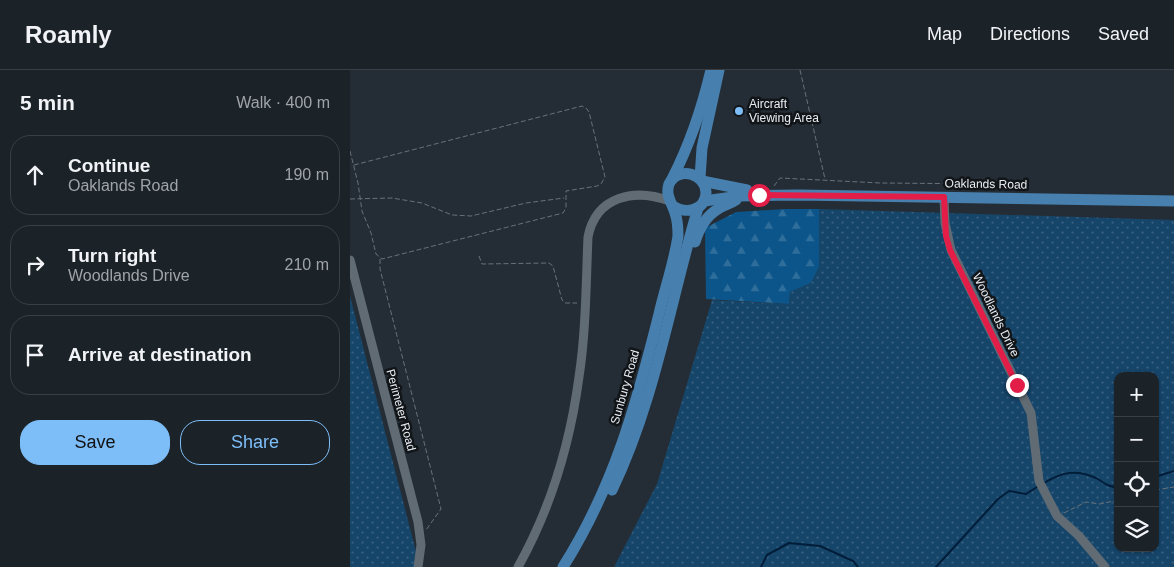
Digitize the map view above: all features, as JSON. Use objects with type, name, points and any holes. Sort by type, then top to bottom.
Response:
[{"type":"main road","points":[[711,70],[703,104],[670,183],[668,194],[671,203],[677,209],[687,212],[701,204],[706,191],[701,180],[702,148],[719,70]]},
{"type":"main road","points":[[670,183],[683,174],[694,175],[701,180]]},
{"type":"main road","name":"Oaklands Road","points":[[701,180],[740,193],[1174,201]]},
{"type":"main road","name":"Oaklands Road","points":[[701,204],[740,193],[769,192],[798,195]]},
{"type":"main road","points":[[665,339],[698,232],[716,210],[735,201],[740,193]]},
{"type":"main road","name":"Sunbury Road","points":[[563,567],[600,499],[620,452],[632,417],[676,248],[678,229],[671,203]]},
{"type":"main road","name":"Sunbury Road","points":[[570,567],[598,518],[618,476],[644,409],[701,204]]},
{"type":"lane","points":[[518,567],[547,508],[566,451],[580,375],[588,237],[593,220],[608,203],[616,198],[654,194],[670,183]]},
{"type":"lane","points":[[646,196],[671,203]]},
{"type":"lane","name":"Woodlands Drive","points":[[944,197],[946,236],[950,250],[1031,413],[1039,480],[1056,516],[1079,536],[1105,567]]},
{"type":"lane","name":"Perimeter Road","points":[[350,260],[418,522],[420,539],[418,567]]},
{"type":"path","points":[[800,70],[826,180]]},
{"type":"path","points":[[350,151],[362,211],[371,233],[375,251],[380,258],[386,260],[556,216],[565,211],[566,191],[598,186],[605,177],[589,112],[584,106],[354,165]]},
{"type":"path","points":[[769,192],[780,178],[994,184],[1020,192]]},
{"type":"path","points":[[350,199],[392,198],[422,204],[452,215],[471,216],[526,202],[566,198]]},
{"type":"path","points":[[480,256],[482,264],[550,263],[553,266],[562,300],[565,303],[584,303]]},
{"type":"path","points":[[380,258],[380,269],[441,509],[420,539]]},
{"type":"path","points":[[1159,490],[1174,488]]},
{"type":"path","points":[[1068,511],[1086,502],[1100,504],[1114,501]]},
{"type":"shaded area","points":[[819,209],[1174,220],[1174,567],[614,567],[657,484],[712,300],[789,304],[790,292],[811,283],[819,267]]},
{"type":"shaded area","points":[[350,296],[420,567],[350,567]]},
{"type":"green space","points":[[819,209],[819,267],[811,283],[790,292],[789,304],[706,299],[705,228],[736,212]]},
{"type":"waterway","points":[[1159,476],[1174,471]]},
{"type":"waterway","points":[[1044,483],[1063,474],[1082,473],[1114,487]]},
{"type":"waterway","points":[[936,567],[998,499],[1009,491],[1026,494],[1037,487]]},
{"type":"waterway","points":[[761,567],[767,555],[789,543],[820,546],[853,561],[858,567]]},
{"type":"place","name":"Aircraft Viewing Area","points":[[739,111]]},
{"type":"route","points":[[759,195],[944,197],[946,236],[950,250],[1017,385]]}]
